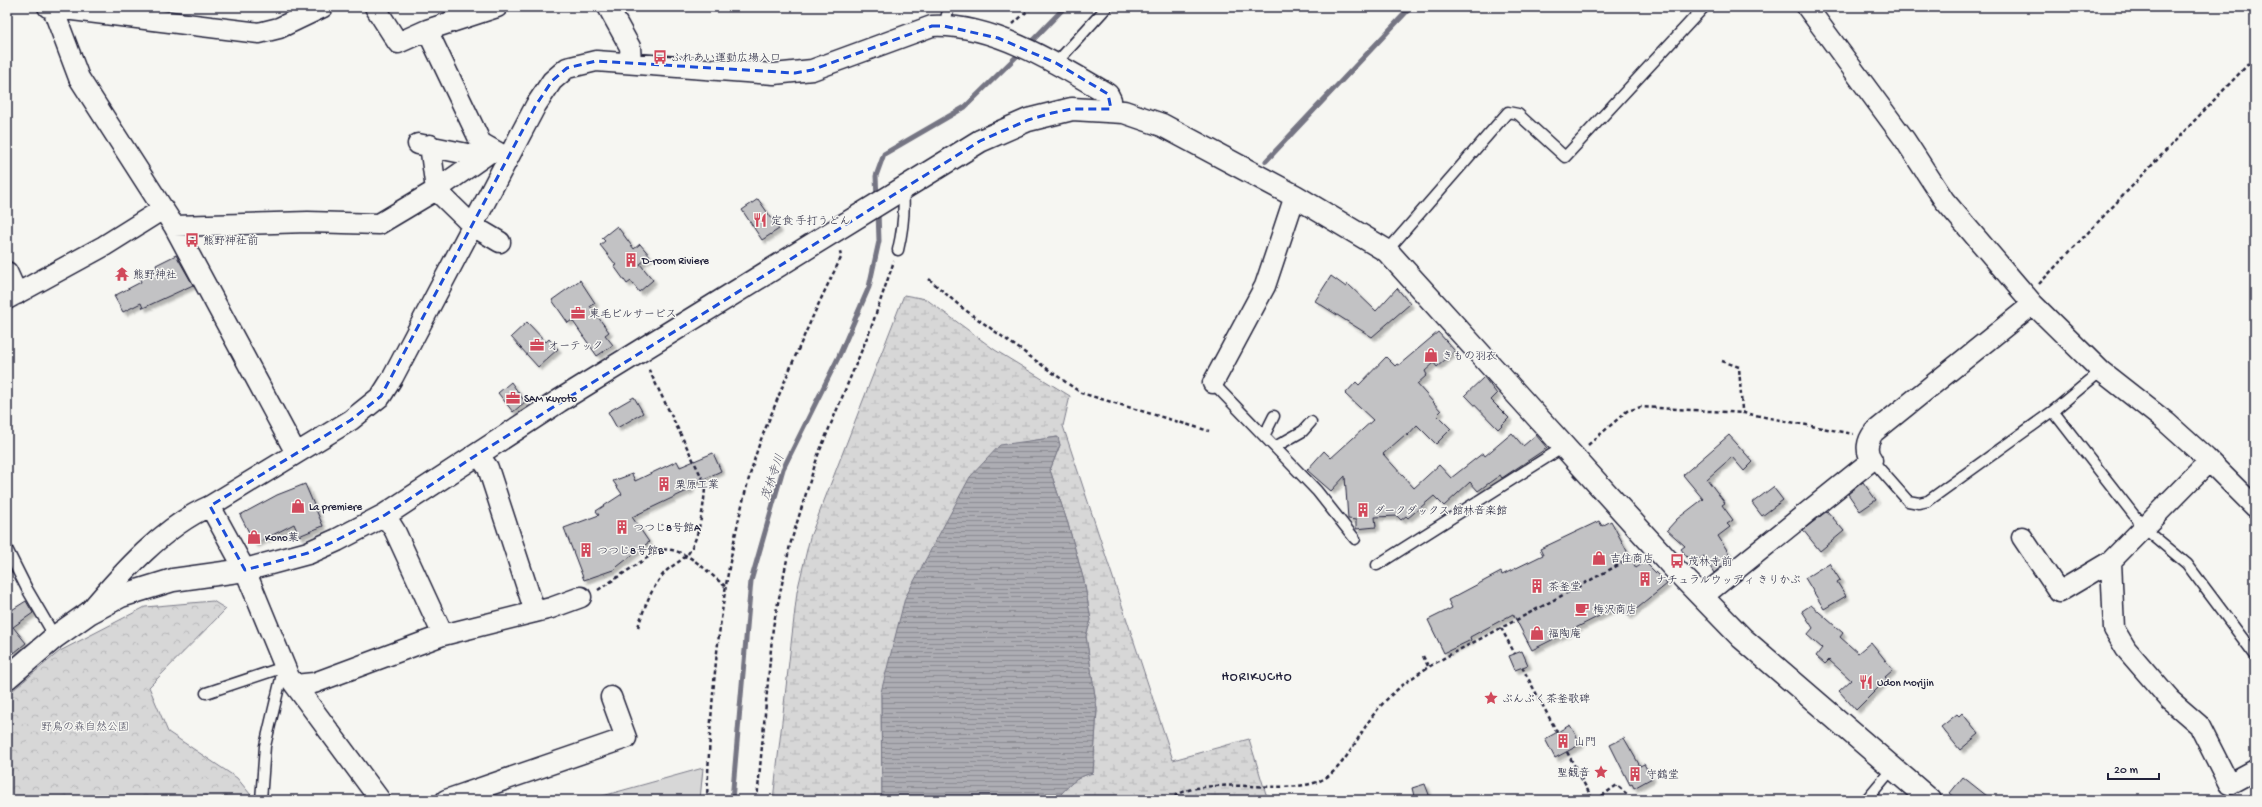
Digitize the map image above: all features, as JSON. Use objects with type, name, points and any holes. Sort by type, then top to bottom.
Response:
[{"type":"street","points":[[296,453],[174,226],[79,78],[50,8],[259,33],[279,28],[323,7]]},
{"type":"street","points":[[375,7],[398,42],[427,30],[497,7]]},
{"type":"street","points":[[608,7],[630,47],[631,63]]},
{"type":"street","points":[[1807,7],[1905,140],[1944,200],[2030,301],[2101,371],[2166,422],[2209,461],[2255,507]]},
{"type":"street","points":[[174,226],[308,222],[379,224],[494,155],[552,81],[567,68],[596,62],[631,63],[774,74],[795,73],[812,70],[932,26],[946,16],[961,27],[1006,42],[1052,62],[1108,94],[1111,100],[1111,109]]},
{"type":"street","points":[[427,30],[481,143],[494,155]]},
{"type":"street","points":[[7,678],[55,637],[89,613],[121,596],[173,580],[245,570],[308,553],[386,515],[478,454],[640,351],[980,141],[1028,120],[1072,108],[1111,109],[1162,125],[1295,196],[1387,251],[1702,598],[1742,638],[1930,800]]},
{"type":"street","points":[[494,155],[424,144],[436,190],[473,226],[500,242]]},
{"type":"street","points":[[89,613],[121,573],[189,515],[210,506],[351,420],[381,396],[393,377],[473,226],[494,155]]},
{"type":"street","points":[[1213,383],[1265,286],[1295,196]]},
{"type":"street","points":[[7,272],[12,296],[104,246],[163,209]]},
{"type":"street","points":[[1702,598],[1872,460],[1868,455],[1868,440],[1874,432],[2030,301]]},
{"type":"street","points":[[478,454],[488,468],[535,612]]},
{"type":"street","points":[[2022,537],[2059,592],[2111,561],[2209,461]]},
{"type":"street","points":[[210,506],[245,570],[284,667],[295,685],[380,800]]},
{"type":"street","points":[[386,515],[395,531],[443,635]]},
{"type":"street","points":[[2111,561],[2114,628],[2126,649],[2170,700],[2199,725],[2229,784],[2255,770]]},
{"type":"street","points":[[295,685],[314,683],[443,635],[535,612],[581,597]]},
{"type":"street","points":[[446,800],[626,738],[611,697]]},
{"type":"lane","points":[[1052,62],[1107,7]]},
{"type":"lane","points":[[1387,251],[1508,112],[1518,114],[1565,157],[1704,7]]},
{"type":"lane","points":[[898,250],[903,230],[905,203],[903,188]]},
{"type":"lane","points":[[1872,460],[1908,501],[1919,503],[1928,501],[2053,411],[2101,371]]},
{"type":"lane","points":[[1213,383],[1317,491],[1355,539]]},
{"type":"lane","points":[[2053,411],[2144,528],[2187,564],[2255,655]]},
{"type":"lane","points":[[1264,436],[1274,416]]},
{"type":"lane","points":[[1275,447],[1303,431],[1311,422]]},
{"type":"lane","points":[[1377,565],[1565,446]]},
{"type":"lane","points":[[7,549],[27,589],[55,637]]},
{"type":"lane","points":[[206,693],[284,667]]},
{"type":"lane","points":[[261,800],[265,746],[284,667]]},
{"type":"lane","points":[[1866,800],[1892,768]]},
{"type":"path","points":[[2030,301],[2255,57]]},
{"type":"path","points":[[707,800],[712,706],[725,586],[731,552],[757,451],[813,313],[841,258],[840,250]]},
{"type":"path","points":[[757,800],[774,627],[790,545],[818,455],[871,328],[898,250]]},
{"type":"path","points":[[929,279],[961,307],[1081,393],[1209,430]]},
{"type":"path","points":[[638,627],[647,598],[662,575],[686,555],[694,544],[705,496],[705,484],[640,351]]},
{"type":"path","points":[[1722,362],[1739,367],[1742,410],[1744,413]]},
{"type":"path","points":[[1586,446],[1627,411],[1641,407],[1744,413],[1846,431],[1868,440]]},
{"type":"path","points":[[581,597],[591,594],[659,550],[672,549],[686,555],[725,586]]},
{"type":"path","points":[[1169,800],[1175,795],[1194,789],[1250,784],[1301,786],[1317,782],[1332,775],[1378,709],[1418,671],[1638,554],[1639,550]]},
{"type":"path","points":[[1501,628],[1515,654]]},
{"type":"path","points":[[1423,656],[1428,666]]},
{"type":"path","points":[[1522,667],[1556,732]]},
{"type":"path","points":[[1567,752],[1593,800]]},
{"type":"path","points":[[1596,800],[1617,786],[1633,800]]},
{"type":"highlighted area","points":[[932,26],[944,26],[998,38],[1056,63],[1108,94],[1111,109],[1072,109],[1052,113],[1028,120],[980,141],[478,454],[385,515],[337,540],[308,553],[245,570],[210,506],[351,420],[381,396],[536,105],[552,81],[567,68],[596,61],[795,73],[812,70]]},
{"type":"green space","points":[[904,295],[926,299],[995,350],[1070,396],[1063,426],[1173,760],[1249,739],[1266,794],[1280,800],[1056,800],[1077,779],[1093,773],[1097,709],[1086,636],[1091,620],[1084,581],[1068,524],[1050,470],[1060,445],[1057,437],[1032,441],[881,692],[882,800],[773,800],[797,592],[810,537]]},
{"type":"green space","name":"野鳥の森自然公園","points":[[213,601],[226,609],[149,687],[168,732],[237,778],[255,800],[7,800],[7,695],[60,651],[145,607]]},
{"type":"green space","points":[[703,768],[700,800],[588,800]]},
{"type":"shaded area","points":[[1058,437],[1060,445],[1050,470],[1068,524],[1084,581],[1091,620],[1086,636],[1097,709],[1093,773],[1077,779],[1056,800],[882,800],[881,692],[905,598],[970,477],[1000,445]]},
{"type":"building","name":"定食 手打うどん","points":[[758,199],[779,229],[762,240],[742,210]]},
{"type":"building","name":"D-room Riviere","points":[[617,226],[634,249],[640,244],[650,256],[640,264],[653,280],[639,292],[631,281],[627,284],[614,266],[616,265],[600,245],[605,241],[602,238]]},
{"type":"building","points":[[176,255],[193,285],[143,308],[141,303],[123,312],[114,296],[141,282],[139,277],[157,268],[156,265]]},
{"type":"building","points":[[1331,276],[1346,287],[1348,284],[1376,311],[1397,288],[1410,304],[1372,337],[1315,301]]},
{"type":"building","name":"東毛ビルサービス","points":[[580,280],[595,303],[590,306],[609,332],[605,335],[613,345],[597,356],[572,320],[568,323],[552,300]]},
{"type":"building","name":"オーテック","points":[[527,322],[546,342],[549,339],[558,349],[538,367],[511,337]]},
{"type":"building","points":[[1438,332],[1455,351],[1437,367],[1434,363],[1425,371],[1427,375],[1417,384],[1441,411],[1437,415],[1451,429],[1436,444],[1417,425],[1407,436],[1406,434],[1383,454],[1414,488],[1439,465],[1451,478],[1483,453],[1485,456],[1512,433],[1523,446],[1536,435],[1547,448],[1502,478],[1500,475],[1478,491],[1470,482],[1444,506],[1434,496],[1408,518],[1406,516],[1401,520],[1397,516],[1375,517],[1376,527],[1356,529],[1356,520],[1348,519],[1345,476],[1331,491],[1307,470],[1324,451],[1331,458],[1373,420],[1345,394],[1356,382],[1359,385],[1386,357],[1395,366],[1397,364],[1399,365]]},
{"type":"building","points":[[1484,377],[1497,394],[1491,400],[1509,418],[1498,429],[1465,395]]},
{"type":"building","name":"SAM Kuroto","points":[[511,382],[525,402],[513,412],[498,393]]},
{"type":"building","points":[[634,397],[643,413],[617,428],[608,412]]},
{"type":"building","points":[[1729,435],[1753,462],[1744,471],[1732,457],[1707,479],[1725,503],[1722,505],[1733,520],[1727,524],[1730,527],[1718,536],[1732,558],[1714,573],[1704,556],[1692,564],[1681,549],[1685,546],[1667,530],[1677,519],[1703,499],[1683,475]]},
{"type":"building","points":[[713,453],[721,471],[689,486],[691,489],[632,517],[649,542],[613,570],[584,580],[564,528],[599,515],[596,511],[622,494],[613,481],[632,474],[635,481],[677,461],[680,467]]},
{"type":"building","points":[[1863,482],[1876,500],[1860,511],[1848,494]]},
{"type":"building","points":[[305,484],[323,526],[299,536],[294,524],[255,544],[240,515],[277,495]]},
{"type":"building","points":[[1773,487],[1783,500],[1762,516],[1752,503]]},
{"type":"building","points":[[1827,511],[1844,531],[1820,551],[1803,530]]},
{"type":"building","points":[[1599,521],[1602,526],[1611,521],[1636,568],[1645,562],[1667,584],[1628,616],[1621,605],[1532,650],[1513,614],[1470,637],[1471,640],[1444,653],[1428,620],[1452,608],[1448,600],[1501,572],[1502,575],[1543,555],[1540,549]]},
{"type":"building","points":[[1829,563],[1840,580],[1837,582],[1846,596],[1824,609],[1805,578]]},
{"type":"building","points":[[26,601],[33,613],[13,627],[26,643],[14,653],[7,645],[7,613]]},
{"type":"building","points":[[1811,605],[1843,633],[1840,637],[1858,653],[1871,642],[1893,670],[1885,677],[1887,679],[1856,710],[1839,691],[1851,680],[1829,660],[1825,664],[1816,656],[1822,648],[1807,635],[1813,628],[1802,611]]},
{"type":"building","points":[[1522,651],[1528,665],[1515,670],[1509,656]]},
{"type":"building","points":[[1962,713],[1979,734],[1960,750],[1941,727],[1957,714],[1959,716]]},
{"type":"building","name":"山門","points":[[1570,725],[1581,744],[1555,758],[1545,739]]},
{"type":"building","points":[[1624,738],[1640,766],[1644,764],[1652,778],[1634,788],[1632,784],[1630,785],[1610,745]]},
{"type":"building","points":[[1963,777],[1992,800],[1958,800],[1950,793]]},
{"type":"building","points":[[1425,784],[1431,800],[1415,800],[1412,788]]},
{"type":"waterway","points":[[1028,45],[1065,7]]},
{"type":"waterway","points":[[1266,161],[1411,7]]},
{"type":"waterway","points":[[877,199],[876,176],[884,154],[965,107],[1022,51]]},
{"type":"waterway","name":"茂林寺川","points":[[732,800],[751,581],[783,469],[839,356],[869,287],[879,241],[878,211]]},
{"type":"place","name":"ふれあい運動広場入口","points":[[660,57]]},
{"type":"place","name":"定食 手打うどん","points":[[760,220]]},
{"type":"place","name":"熊野神社前","points":[[192,240]]},
{"type":"place","name":"D-room Riviere","points":[[631,260]]},
{"type":"place","name":"熊野神社","points":[[122,274]]},
{"type":"place","name":"東毛ビルサービス","points":[[578,313]]},
{"type":"place","name":"オーテック","points":[[537,345]]},
{"type":"place","name":"きもの羽衣","points":[[1431,355]]},
{"type":"place","name":"SAM Kuroto","points":[[513,398]]},
{"type":"place","name":"栗原工業","points":[[664,484]]},
{"type":"place","name":"La premiere","points":[[298,506]]},
{"type":"place","name":"ダークダックス 館林音楽館","points":[[1363,510]]},
{"type":"place","name":"つつじ8号館A","points":[[622,527]]},
{"type":"place","name":"Kono葉","points":[[254,537]]},
{"type":"place","name":"つつじ8号館B","points":[[586,550]]},
{"type":"place","name":"吉住商店","points":[[1599,558]]},
{"type":"place","name":"茂林寺前","points":[[1677,561]]},
{"type":"place","name":"ナチュラルウッディ きりかぶ","points":[[1645,579]]},
{"type":"place","name":"茶釜堂","points":[[1537,586]]},
{"type":"place","name":"梅沢商店","points":[[1582,609]]},
{"type":"place","name":"福陶庵","points":[[1537,633]]},
{"type":"place","name":"Udon Morijin","points":[[1866,682]]},
{"type":"place","name":"ぶんぶく茶釜歌碑","points":[[1491,698]]},
{"type":"place","name":"山門","points":[[1563,741]]},
{"type":"place","name":"聖観音","points":[[1601,772]]},
{"type":"place","name":"守鶴堂","points":[[1635,774]]},
{"type":"district","name":"HORIKUCHO","points":[[1257,675]]}]
